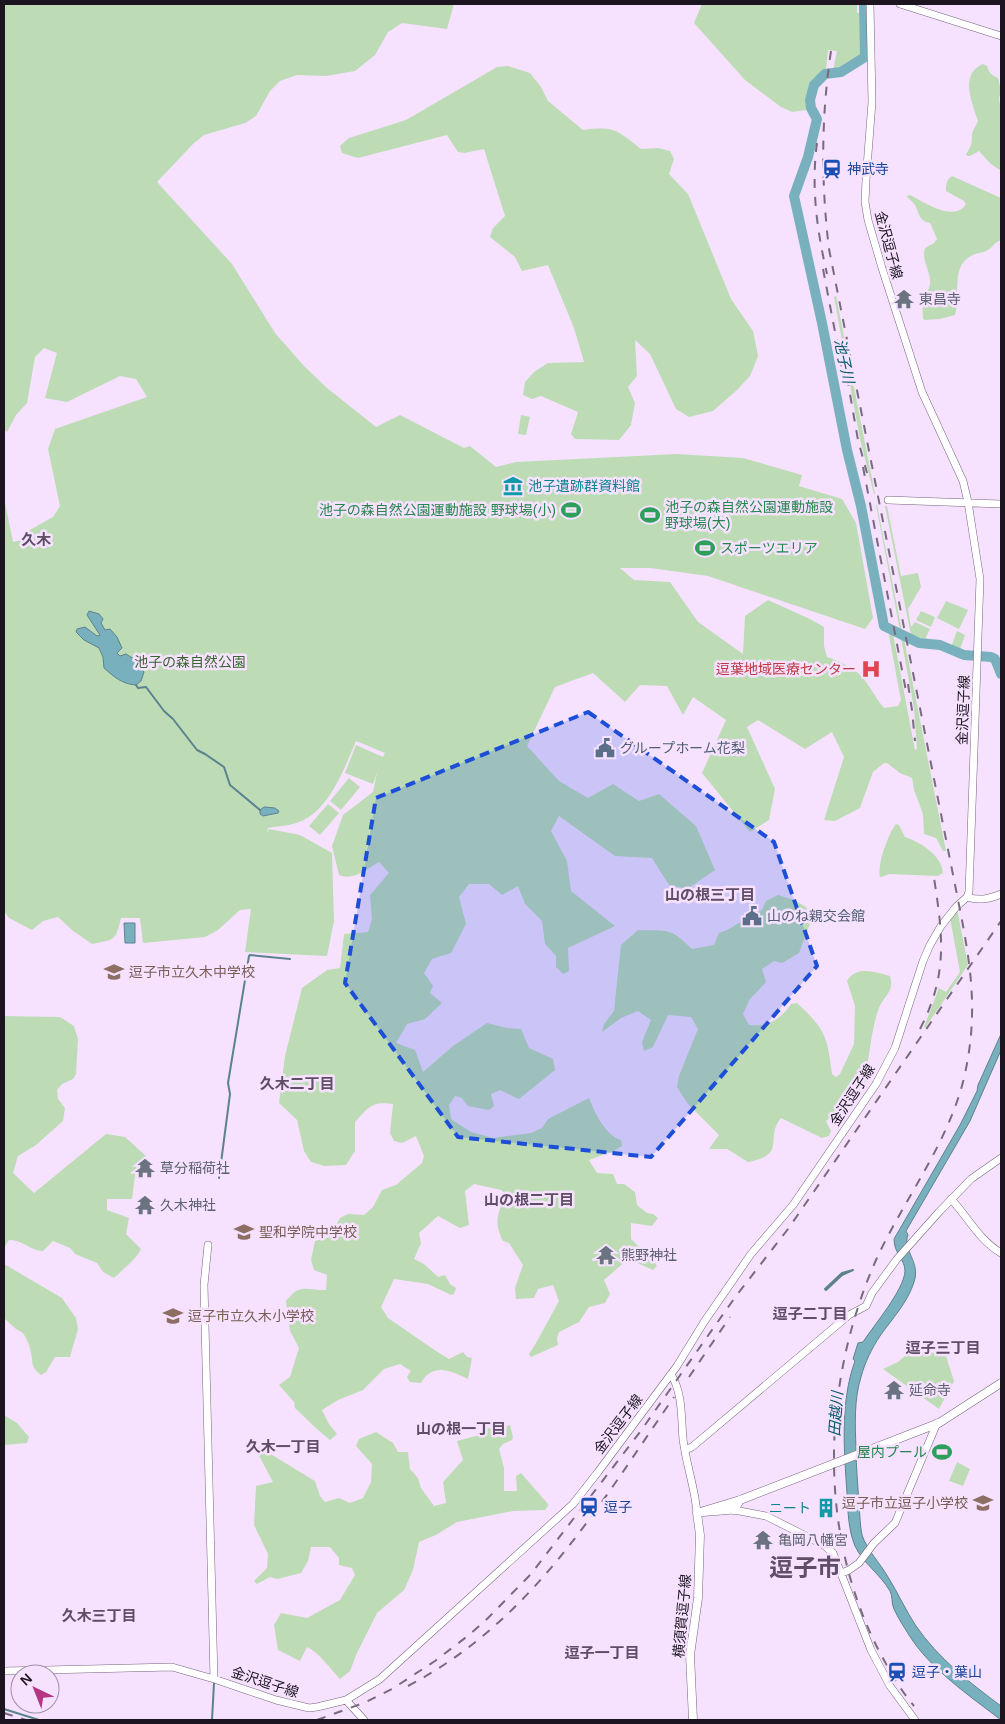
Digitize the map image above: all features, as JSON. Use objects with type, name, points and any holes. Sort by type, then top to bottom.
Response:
[{"type":"main road","name":"金沢逗子線","points":[[4,1671],[172,1668],[214,1679],[302,1707],[317,1707],[346,1700],[369,1687],[392,1669],[573,1504],[671,1374],[745,1262],[789,1210],[876,1084],[895,1048],[930,945],[949,916],[967,897],[970,884],[980,579],[963,481],[922,392],[868,220],[866,180],[872,102],[870,4]]},
{"type":"main road","points":[[900,4],[1001,36]]},
{"type":"main road","points":[[888,500],[1001,504]]},
{"type":"main road","points":[[967,897],[978,900],[1001,894]]},
{"type":"main road","points":[[685,1450],[692,1447],[849,1315],[866,1306],[872,1293],[897,1259],[951,1199],[971,1179],[1001,1158]]},
{"type":"main road","points":[[951,1199],[966,1214],[982,1238],[1001,1253]]},
{"type":"main road","points":[[208,1245],[204,1285],[214,1679]]},
{"type":"main road","points":[[671,1374],[680,1399],[685,1450],[697,1513]]},
{"type":"main road","points":[[697,1513],[740,1500],[937,1424],[1001,1384]]},
{"type":"main road","points":[[842,1573],[862,1560],[896,1520],[937,1424]]},
{"type":"main road","points":[[734,1510],[740,1500]]},
{"type":"main road","points":[[697,1513],[734,1510],[766,1516],[825,1546],[833,1553],[871,1650],[890,1686],[915,1720]]},
{"type":"main road","name":"横須賀逗子線","points":[[693,1720],[690,1655],[698,1598],[700,1535],[697,1513]]},
{"type":"main road","points":[[346,1700],[364,1720]]},
{"type":"highlighted area","points":[[588,712],[774,842],[817,966],[651,1157],[458,1137],[345,983],[376,798]]},
{"type":"green space","name":"池子の森自然公園","points":[[4,4],[454,4],[447,29],[402,23],[388,32],[375,55],[355,71],[326,76],[297,75],[280,81],[270,91],[256,116],[245,123],[204,135],[157,182],[232,264],[275,333],[304,366],[327,388],[376,427],[400,415],[464,448],[470,446],[496,467],[516,462],[677,454],[743,458],[802,475],[799,486],[842,499],[856,523],[873,618],[865,629],[708,576],[650,568],[620,568],[634,580],[670,582],[698,622],[743,654],[745,616],[768,600],[810,619],[824,627],[824,646],[827,657],[846,665],[861,676],[884,708],[898,706],[901,700],[889,636],[890,633],[893,634],[915,750],[917,749],[914,708],[901,638],[904,639],[946,851],[943,851],[936,838],[924,834],[923,814],[914,790],[912,778],[900,773],[887,763],[884,763],[873,772],[860,808],[835,821],[824,820],[844,757],[832,732],[805,749],[758,720],[747,727],[775,789],[769,820],[750,832],[702,773],[726,720],[693,697],[683,715],[667,686],[640,685],[625,702],[593,673],[555,687],[527,746],[559,781],[588,798],[613,784],[639,801],[659,794],[696,826],[715,870],[687,889],[669,885],[652,858],[615,856],[559,816],[551,831],[567,861],[571,891],[615,926],[568,948],[569,971],[563,974],[556,967],[556,956],[545,944],[542,921],[525,904],[518,886],[502,895],[489,884],[469,884],[459,897],[466,924],[451,953],[432,959],[424,973],[433,986],[430,993],[442,1003],[425,1019],[407,1024],[396,1043],[415,1050],[423,1072],[453,1046],[487,1023],[521,1029],[529,1048],[553,1059],[555,1070],[519,1099],[500,1090],[491,1094],[494,1106],[489,1110],[468,1106],[462,1098],[455,1096],[449,1105],[451,1119],[471,1132],[493,1138],[531,1133],[542,1128],[548,1119],[589,1098],[601,1123],[610,1133],[621,1140],[622,1146],[589,1160],[597,1173],[613,1174],[617,1184],[624,1184],[635,1192],[637,1205],[647,1213],[653,1214],[658,1218],[652,1226],[631,1223],[631,1239],[657,1266],[653,1270],[628,1259],[604,1280],[610,1294],[605,1303],[589,1307],[579,1322],[559,1332],[557,1338],[558,1345],[531,1357],[529,1354],[559,1301],[553,1285],[538,1289],[534,1298],[516,1299],[515,1288],[523,1265],[509,1243],[503,1241],[497,1223],[506,1194],[501,1190],[474,1184],[465,1191],[469,1225],[460,1228],[438,1216],[419,1233],[421,1243],[414,1259],[424,1264],[438,1277],[445,1275],[450,1284],[456,1288],[454,1294],[451,1295],[428,1284],[394,1279],[381,1307],[388,1318],[449,1359],[463,1352],[467,1357],[472,1358],[468,1379],[449,1371],[437,1370],[426,1376],[421,1383],[410,1382],[407,1377],[411,1371],[400,1364],[384,1369],[363,1390],[338,1400],[322,1410],[337,1434],[330,1440],[295,1408],[294,1402],[279,1385],[290,1377],[299,1348],[290,1331],[286,1301],[299,1290],[326,1290],[327,1275],[314,1270],[311,1260],[315,1241],[330,1237],[340,1218],[348,1214],[364,1215],[373,1207],[382,1190],[396,1185],[422,1163],[424,1156],[416,1136],[402,1143],[394,1141],[390,1133],[393,1104],[380,1103],[367,1109],[355,1122],[355,1151],[346,1165],[324,1166],[311,1162],[304,1151],[297,1120],[279,1103],[285,1056],[302,988],[327,970],[340,968],[344,934],[368,932],[372,919],[370,895],[389,873],[379,862],[355,875],[339,875],[332,846],[343,815],[373,792],[377,773],[373,784],[345,773],[356,745],[383,757],[385,753],[356,741],[334,788],[319,809],[310,817],[299,822],[268,828],[267,833],[269,829],[300,835],[332,853],[334,921],[327,956],[245,952],[251,909],[240,910],[218,930],[205,937],[143,943],[140,918],[121,918],[113,938],[92,944],[58,917],[43,921],[32,930],[9,918],[4,911],[4,498],[13,542],[29,538],[28,531],[53,517],[60,506],[48,449],[55,429],[147,397],[136,379],[120,376],[67,402],[45,398],[57,353],[44,348],[35,357],[27,403],[16,415],[7,432],[4,429]]},
{"type":"green space","points":[[702,4],[857,4],[857,13],[862,13],[863,57],[839,71],[833,71],[837,51],[828,50],[826,71],[812,87],[815,103],[806,110],[792,112],[781,107],[745,80],[694,23]]},
{"type":"green space","points":[[983,64],[998,78],[1001,91],[999,98],[1001,113],[1001,171],[991,164],[979,151],[970,156],[966,154],[971,146],[973,132],[978,121],[969,90],[969,82],[971,75]]},
{"type":"green space","points":[[508,66],[530,73],[541,87],[548,101],[583,130],[609,129],[626,137],[641,149],[658,148],[670,151],[674,159],[669,174],[688,194],[731,299],[753,331],[758,356],[750,376],[713,411],[689,417],[676,409],[650,354],[635,340],[637,376],[628,387],[635,403],[631,425],[619,440],[575,439],[571,434],[578,412],[541,396],[532,399],[523,395],[525,382],[534,372],[548,363],[584,362],[574,328],[548,265],[522,271],[515,257],[490,237],[493,228],[505,216],[484,149],[464,153],[458,152],[447,135],[358,158],[342,153],[340,146],[349,138],[406,120],[497,67]]},
{"type":"green space","points":[[952,176],[1001,198],[1001,240],[988,250],[974,254],[960,267],[955,315],[925,320],[923,319],[923,304],[930,283],[924,252],[925,248],[937,239],[930,223],[921,219],[915,205],[906,196],[910,195],[931,206],[947,211],[954,212],[961,209],[966,204],[964,201],[946,191],[947,181]]},
{"type":"green space","points":[[836,296],[875,494],[860,439],[834,297]]},
{"type":"green space","points":[[521,415],[530,417],[526,435],[518,434]]},
{"type":"green space","points":[[877,505],[902,631],[900,630]]},
{"type":"green space","points":[[885,506],[887,506],[901,576],[918,573],[921,587],[908,609],[911,627],[915,622],[930,629],[925,639],[911,635]]},
{"type":"green space","points":[[946,601],[968,610],[959,629],[937,618]]},
{"type":"green space","points":[[921,611],[935,617],[931,627],[916,620]]},
{"type":"green space","points":[[957,631],[965,635],[960,649],[951,647]]},
{"type":"green space","points":[[349,778],[360,787],[341,810],[330,801]]},
{"type":"green space","points":[[328,804],[339,813],[320,835],[309,826]]},
{"type":"green space","points":[[896,824],[899,825],[905,837],[929,850],[939,860],[943,873],[938,876],[889,874],[880,877],[880,865],[884,850]]},
{"type":"green space","points":[[778,895],[794,900],[806,907],[811,921],[799,953],[782,963],[774,961],[762,969],[766,982],[750,999],[743,1014],[749,1025],[762,1025],[773,1021],[791,1004],[797,1003],[814,1020],[824,1034],[832,1074],[836,1077],[840,1074],[854,1044],[855,1006],[847,981],[856,973],[867,971],[890,976],[891,986],[879,1008],[873,1028],[867,1066],[873,1071],[868,1080],[858,1086],[841,1108],[826,1121],[831,1131],[829,1136],[822,1138],[781,1118],[774,1132],[772,1150],[768,1155],[760,1159],[748,1162],[727,1149],[709,1149],[719,1135],[688,1104],[677,1087],[679,1076],[698,1029],[691,1017],[668,1015],[653,1047],[644,1051],[642,1042],[651,1020],[638,1011],[621,1018],[602,1032],[604,1024],[614,1011],[621,945],[638,930],[668,932],[678,937],[692,949],[714,945],[719,933],[762,910],[766,901]]},
{"type":"green space","points":[[957,909],[968,965],[925,1028],[939,988],[946,992],[960,972],[950,918]]},
{"type":"green space","points":[[4,1016],[60,1017],[74,1026],[78,1039],[76,1074],[73,1079],[62,1084],[57,1090],[58,1099],[65,1108],[63,1121],[36,1145],[18,1156],[13,1173],[34,1193],[106,1134],[125,1137],[146,1156],[136,1168],[132,1199],[107,1199],[107,1210],[129,1218],[126,1234],[141,1249],[132,1261],[114,1278],[103,1272],[97,1263],[75,1254],[70,1248],[53,1241],[43,1251],[13,1240],[9,1240],[4,1248]]},
{"type":"green space","points":[[4,1264],[62,1298],[76,1318],[78,1329],[70,1357],[55,1357],[46,1372],[41,1375],[33,1366],[29,1345],[23,1333],[4,1318]]},
{"type":"green space","points":[[944,1350],[954,1381],[939,1409],[883,1369],[898,1362],[908,1353],[923,1351],[935,1353]]},
{"type":"green space","points":[[4,1415],[17,1423],[29,1437],[27,1443],[4,1445]]},
{"type":"green space","points":[[510,1425],[512,1440],[503,1444],[499,1449],[504,1468],[504,1491],[517,1491],[516,1476],[521,1473],[548,1504],[545,1510],[513,1511],[457,1522],[436,1535],[419,1542],[413,1570],[404,1590],[377,1613],[350,1671],[340,1679],[320,1657],[307,1647],[300,1661],[278,1650],[274,1625],[281,1613],[307,1618],[340,1600],[355,1575],[352,1568],[339,1565],[339,1558],[330,1547],[311,1547],[308,1561],[301,1573],[277,1579],[270,1577],[257,1584],[254,1581],[267,1568],[268,1554],[254,1525],[256,1486],[273,1482],[256,1450],[259,1447],[315,1481],[320,1496],[325,1502],[339,1498],[350,1503],[363,1498],[371,1482],[372,1464],[356,1446],[359,1439],[376,1432],[393,1443],[398,1452],[408,1452],[410,1469],[418,1478],[421,1488],[434,1506],[446,1503],[443,1482],[463,1460],[457,1441],[479,1435],[486,1428],[496,1429]]},
{"type":"green space","points":[[957,1462],[970,1469],[963,1486],[949,1481]]},
{"type":"shaded area","points":[[89,611],[99,614],[103,619],[101,623],[105,630],[110,629],[117,637],[122,648],[117,653],[120,656],[126,654],[134,659],[144,672],[141,681],[136,685],[122,682],[104,668],[103,657],[99,648],[84,640],[76,632],[77,629],[85,627],[97,636],[100,635],[87,615]]},
{"type":"shaded area","points":[[264,807],[275,808],[279,811],[278,813],[263,816],[260,814],[260,810]]},
{"type":"shaded area","points":[[124,923],[135,923],[135,943],[125,943]]},
{"type":"shaded area","points":[[1001,1034],[1001,1050],[970,1121],[906,1231],[908,1235],[907,1246],[914,1262],[916,1275],[904,1303],[880,1336],[867,1361],[859,1385],[855,1421],[860,1520],[864,1541],[925,1638],[955,1669],[1001,1706],[1001,1720],[964,1692],[928,1659],[909,1635],[893,1607],[890,1591],[858,1552],[851,1533],[848,1513],[844,1426],[847,1393],[858,1343],[863,1342],[881,1317],[900,1288],[903,1279],[905,1267],[894,1244],[894,1239],[960,1125],[977,1091]]},
{"type":"waterway","name":"池子川","points":[[864,4],[865,57],[841,72],[825,74],[814,85],[810,100],[811,108],[817,119],[808,157],[794,196],[847,450],[861,506],[884,626],[919,643],[940,645],[964,655],[991,657],[995,659],[1001,674]]},
{"type":"waterway","points":[[136,685],[138,688],[146,687],[197,750],[224,767],[230,785],[260,810]]},
{"type":"waterway","points":[[219,1178],[230,1094],[228,1083],[249,956],[290,959]]},
{"type":"waterway","points":[[853,1270],[842,1275],[825,1289],[842,1273],[853,1270]]},
{"type":"waterway","points":[[212,1720],[214,1683]]},
{"type":"waterway","points":[[4,1709],[39,1720]]},
{"type":"railway","points":[[831,51],[825,100],[823,150],[823,175],[829,249],[960,910],[968,953],[972,994],[971,1035],[964,1078],[957,1102],[937,1149],[876,1260],[858,1306],[845,1354],[837,1403],[834,1453],[836,1503],[844,1552],[857,1599],[876,1645],[898,1684],[914,1706]]},
{"type":"railway","points":[[817,143],[815,159],[816,209],[820,242],[827,274]]},
{"type":"railway","points":[[823,269],[845,384]]},
{"type":"railway","points":[[847,377],[858,440],[867,473]]},
{"type":"railway","points":[[863,467],[906,691]]},
{"type":"railway","points":[[908,684],[915,741]]},
{"type":"railway","points":[[920,1029],[935,991],[941,955],[940,918],[934,878]]},
{"type":"railway","points":[[317,1720],[366,1702],[392,1689],[435,1661],[488,1618],[531,1574],[640,1432],[736,1296],[788,1229],[1001,921]]},
{"type":"railway","points":[[689,1377],[730,1317]]},
{"type":"railway","points":[[408,1686],[452,1659],[491,1629],[526,1595],[559,1559],[589,1520],[674,1397]]},
{"type":"railway","points":[[4,1713],[26,1720]]},
{"type":"place","name":"神武寺","points":[[832,169]]},
{"type":"place","name":"東昌寺","points":[[904,299]]},
{"type":"place","name":"池子遺跡群資料館","points":[[513,486]]},
{"type":"place","name":"池子の森自然公園運動施設 野球場(小)","points":[[571,510]]},
{"type":"place","name":"池子の森自然公園運動施設 野球場(大)","points":[[650,515]]},
{"type":"place","name":"スポーツエリア","points":[[705,548]]},
{"type":"place","name":"逗葉地域医療センター","points":[[871,669]]},
{"type":"place","name":"グループホーム花梨","points":[[605,748]]},
{"type":"place","name":"山のね親交会館","points":[[752,916]]},
{"type":"place","name":"逗子市立久木中学校","points":[[114,972]]},
{"type":"place","name":"草分稲荷社","points":[[145,1168]]},
{"type":"place","name":"久木神社","points":[[145,1205]]},
{"type":"place","name":"聖和学院中学校","points":[[244,1232]]},
{"type":"place","name":"熊野神社","points":[[606,1255]]},
{"type":"place","name":"逗子市立久木小学校","points":[[173,1316]]},
{"type":"place","name":"延命寺","points":[[894,1390]]},
{"type":"place","name":"屋内プール","points":[[942,1452]]},
{"type":"place","name":"逗子市立逗子小学校","points":[[983,1503]]},
{"type":"place","name":"逗子","points":[[589,1507]]},
{"type":"place","name":"ニート","points":[[826,1508]]},
{"type":"place","name":"亀岡八幡宮","points":[[763,1540]]},
{"type":"place","name":"逗子・葉山","points":[[897,1672]]},
{"type":"district","name":"久木","points":[[36,540]]},
{"type":"district","name":"山の根三丁目","points":[[710,895]]},
{"type":"district","name":"久木二丁目","points":[[297,1084]]},
{"type":"district","name":"山の根二丁目","points":[[529,1200]]},
{"type":"district","name":"逗子二丁目","points":[[810,1314]]},
{"type":"district","name":"逗子三丁目","points":[[943,1348]]},
{"type":"district","name":"山の根一丁目","points":[[461,1429]]},
{"type":"district","name":"久木一丁目","points":[[283,1447]]},
{"type":"district","name":"逗子市","points":[[805,1568]]},
{"type":"district","name":"久木三丁目","points":[[99,1616]]},
{"type":"district","name":"逗子一丁目","points":[[602,1653]]},
{"type":"water label","name":"田越川","points":[[836,1414]]}]
